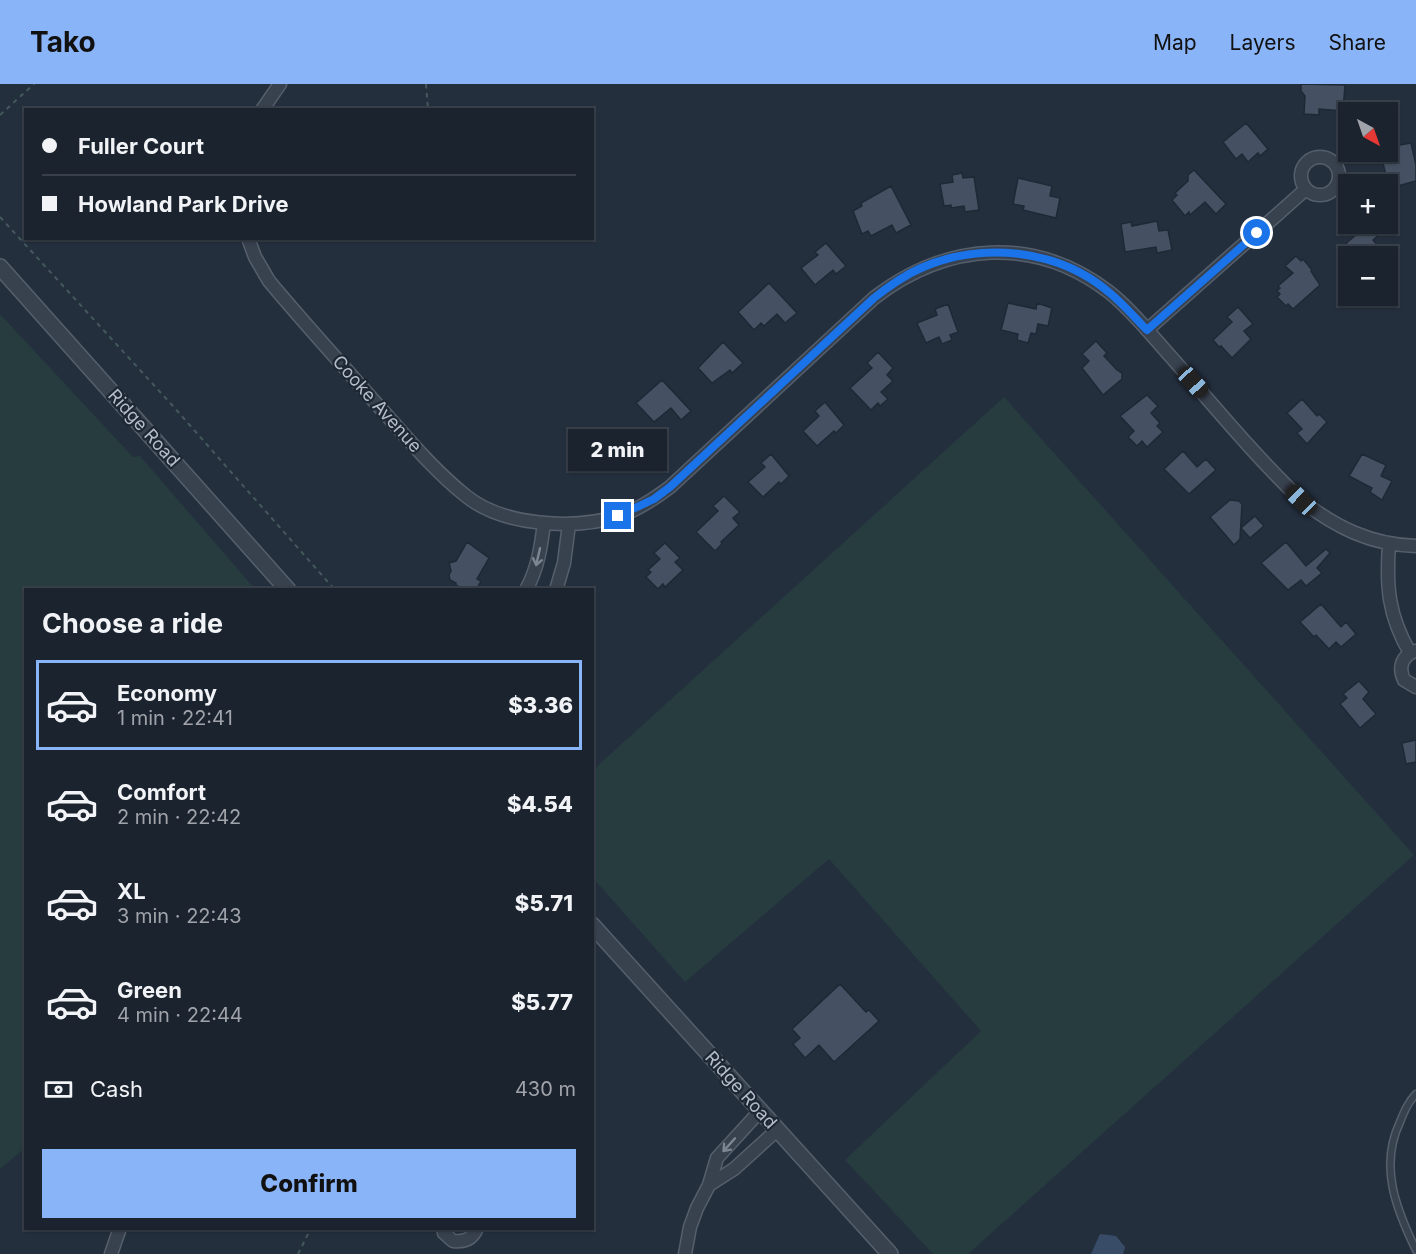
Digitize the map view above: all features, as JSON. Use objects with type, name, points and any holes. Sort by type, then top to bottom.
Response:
[{"type":"street","points":[[263,108],[280,84]]},
{"type":"street","points":[[1147,330],[1306,189]]},
{"type":"street","name":"Cooke Avenue","points":[[249,240],[269,281],[421,453],[466,497],[488,509],[513,518],[568,524],[618,516],[654,499],[685,474],[874,298],[901,278],[939,261],[958,256],[996,253],[1018,254],[1059,263],[1081,274],[1111,294],[1147,330],[1301,500],[1323,518],[1342,529],[1389,544],[1416,546]]},
{"type":"street","name":"Ridge Road","points":[[0,267],[286,588]]},
{"type":"street","points":[[527,588],[537,563],[543,523]]},
{"type":"street","points":[[557,588],[564,562],[568,524]]},
{"type":"street","points":[[1389,544],[1387,576],[1389,599],[1400,636],[1413,652],[1402,662],[1401,674],[1408,684],[1416,687]]},
{"type":"street","name":"Ridge Road","points":[[594,928],[890,1254]]},
{"type":"street","points":[[685,1254],[693,1218],[709,1185],[717,1158],[760,1111]]},
{"type":"street","points":[[709,1185],[734,1169],[777,1130]]},
{"type":"street","points":[[111,1254],[119,1230]]},
{"type":"street","points":[[443,1230],[453,1241],[464,1242],[474,1235],[476,1230]]},
{"type":"lane","points":[[1416,1094],[1410,1100],[1394,1134],[1390,1151],[1391,1187],[1401,1219],[1416,1251]]},
{"type":"path","points":[[0,115],[34,84]]},
{"type":"path","points":[[426,84],[428,108]]},
{"type":"path","points":[[0,217],[172,405],[332,588]]},
{"type":"path","points":[[298,1254],[310,1230]]},
{"type":"green space","points":[[0,314],[133,457],[140,456],[254,588],[24,588],[24,1149],[0,1169]]},
{"type":"green space","points":[[1004,397],[1414,855],[968,1254],[933,1254],[845,1160],[981,1031],[829,859],[685,982],[594,879],[594,769]]},
{"type":"water","points":[[1100,1234],[1116,1236],[1125,1247],[1123,1254],[1091,1254]]},
{"type":"building","points":[[1301,84],[1345,85],[1344,102],[1338,102],[1338,111],[1319,109],[1319,115],[1304,114],[1305,96],[1301,91]]},
{"type":"building","points":[[1246,123],[1268,149],[1260,156],[1258,153],[1248,162],[1242,154],[1236,159],[1223,142]]},
{"type":"building","points":[[1411,143],[1416,165],[1416,181],[1398,186],[1398,174],[1386,174],[1383,162],[1398,162],[1398,145]]},
{"type":"building","points":[[1194,170],[1226,204],[1216,214],[1205,202],[1190,215],[1189,212],[1185,216],[1172,200],[1177,195],[1175,193],[1188,181],[1188,175]]},
{"type":"building","points":[[962,173],[963,178],[974,177],[979,210],[965,212],[964,206],[951,208],[951,205],[944,206],[940,184],[953,182],[952,175]]},
{"type":"building","points":[[1018,178],[1052,186],[1050,196],[1060,198],[1056,218],[1023,210],[1024,206],[1013,204]]},
{"type":"building","points":[[891,186],[911,225],[896,233],[892,225],[871,236],[868,231],[862,234],[853,211],[862,206],[861,203]]},
{"type":"building","points":[[1157,221],[1159,231],[1168,230],[1172,250],[1157,253],[1156,247],[1125,252],[1121,224],[1131,222],[1132,226]]},
{"type":"building","points":[[1357,234],[1380,234],[1373,240],[1378,246],[1343,246]]},
{"type":"building","points":[[826,243],[846,266],[836,274],[833,270],[815,285],[801,268],[818,255],[815,252]]},
{"type":"building","points":[[1296,256],[1301,261],[1303,259],[1320,285],[1293,309],[1277,297],[1280,294],[1277,291],[1280,288],[1278,286],[1293,273],[1285,266]]},
{"type":"building","points":[[769,283],[797,313],[785,323],[777,314],[764,326],[761,323],[754,330],[738,312]]},
{"type":"building","points":[[1008,303],[1036,309],[1037,303],[1052,308],[1048,326],[1038,324],[1036,334],[1031,333],[1028,343],[1017,340],[1018,334],[1001,330]]},
{"type":"building","points":[[948,304],[958,332],[950,335],[952,340],[942,344],[939,337],[926,343],[917,323],[937,315],[935,309]]},
{"type":"building","points":[[1238,307],[1253,324],[1244,331],[1251,339],[1232,358],[1213,340],[1232,322],[1227,317]]},
{"type":"building","points":[[1096,341],[1107,353],[1104,356],[1122,373],[1122,379],[1103,395],[1082,368],[1089,361],[1082,354]]},
{"type":"building","points":[[723,342],[743,363],[732,373],[730,370],[712,383],[698,368]]},
{"type":"building","points":[[878,352],[893,368],[887,375],[893,381],[881,392],[888,399],[880,406],[878,403],[871,410],[850,388],[872,368],[867,363]]},
{"type":"building","points":[[662,380],[691,411],[681,420],[671,408],[654,422],[636,403]]},
{"type":"building","points":[[1147,395],[1158,406],[1151,413],[1160,423],[1157,426],[1163,432],[1147,447],[1142,441],[1137,446],[1128,437],[1134,431],[1120,416]]},
{"type":"building","points":[[1302,399],[1317,416],[1319,414],[1327,422],[1307,444],[1297,433],[1302,429],[1287,413]]},
{"type":"building","points":[[825,402],[844,425],[817,446],[803,431],[819,416],[815,411]]},
{"type":"building","points":[[1183,451],[1197,467],[1206,459],[1216,470],[1189,494],[1164,469]]},
{"type":"building","points":[[771,454],[789,476],[763,497],[748,482],[765,467],[761,463]]},
{"type":"building","points":[[1362,454],[1386,465],[1381,476],[1392,481],[1382,500],[1370,492],[1372,488],[1349,476]]},
{"type":"building","points":[[724,496],[740,512],[733,518],[739,525],[715,551],[696,532],[718,511],[713,506]]},
{"type":"building","points":[[1230,500],[1239,501],[1242,504],[1240,539],[1234,545],[1210,517]]},
{"type":"building","points":[[1255,516],[1264,526],[1250,538],[1241,528]]},
{"type":"building","points":[[467,542],[489,558],[477,579],[481,581],[477,588],[461,588],[450,580],[449,563],[456,561]]},
{"type":"building","points":[[1286,542],[1306,566],[1326,549],[1330,553],[1317,568],[1322,573],[1306,586],[1301,580],[1288,590],[1261,563]]},
{"type":"building","points":[[665,543],[680,558],[675,562],[683,570],[665,587],[663,584],[658,589],[646,577],[651,572],[648,570],[660,559],[654,553]]},
{"type":"building","points":[[1321,604],[1341,627],[1346,622],[1356,634],[1341,647],[1336,642],[1329,649],[1300,622]]},
{"type":"building","points":[[1359,681],[1369,692],[1363,699],[1376,714],[1360,728],[1340,704],[1347,698],[1343,694]]},
{"type":"building","points":[[1416,740],[1416,762],[1406,764],[1402,743]]},
{"type":"building","points":[[840,984],[866,1012],[869,1010],[879,1021],[834,1062],[819,1045],[805,1058],[793,1044],[800,1038],[792,1029]]},
{"type":"route","points":[[618,516],[635,510],[670,487],[874,298],[901,278],[920,268],[958,256],[978,253],[1018,254],[1050,261],[1067,266],[1100,286],[1147,330],[1257,233]]}]
